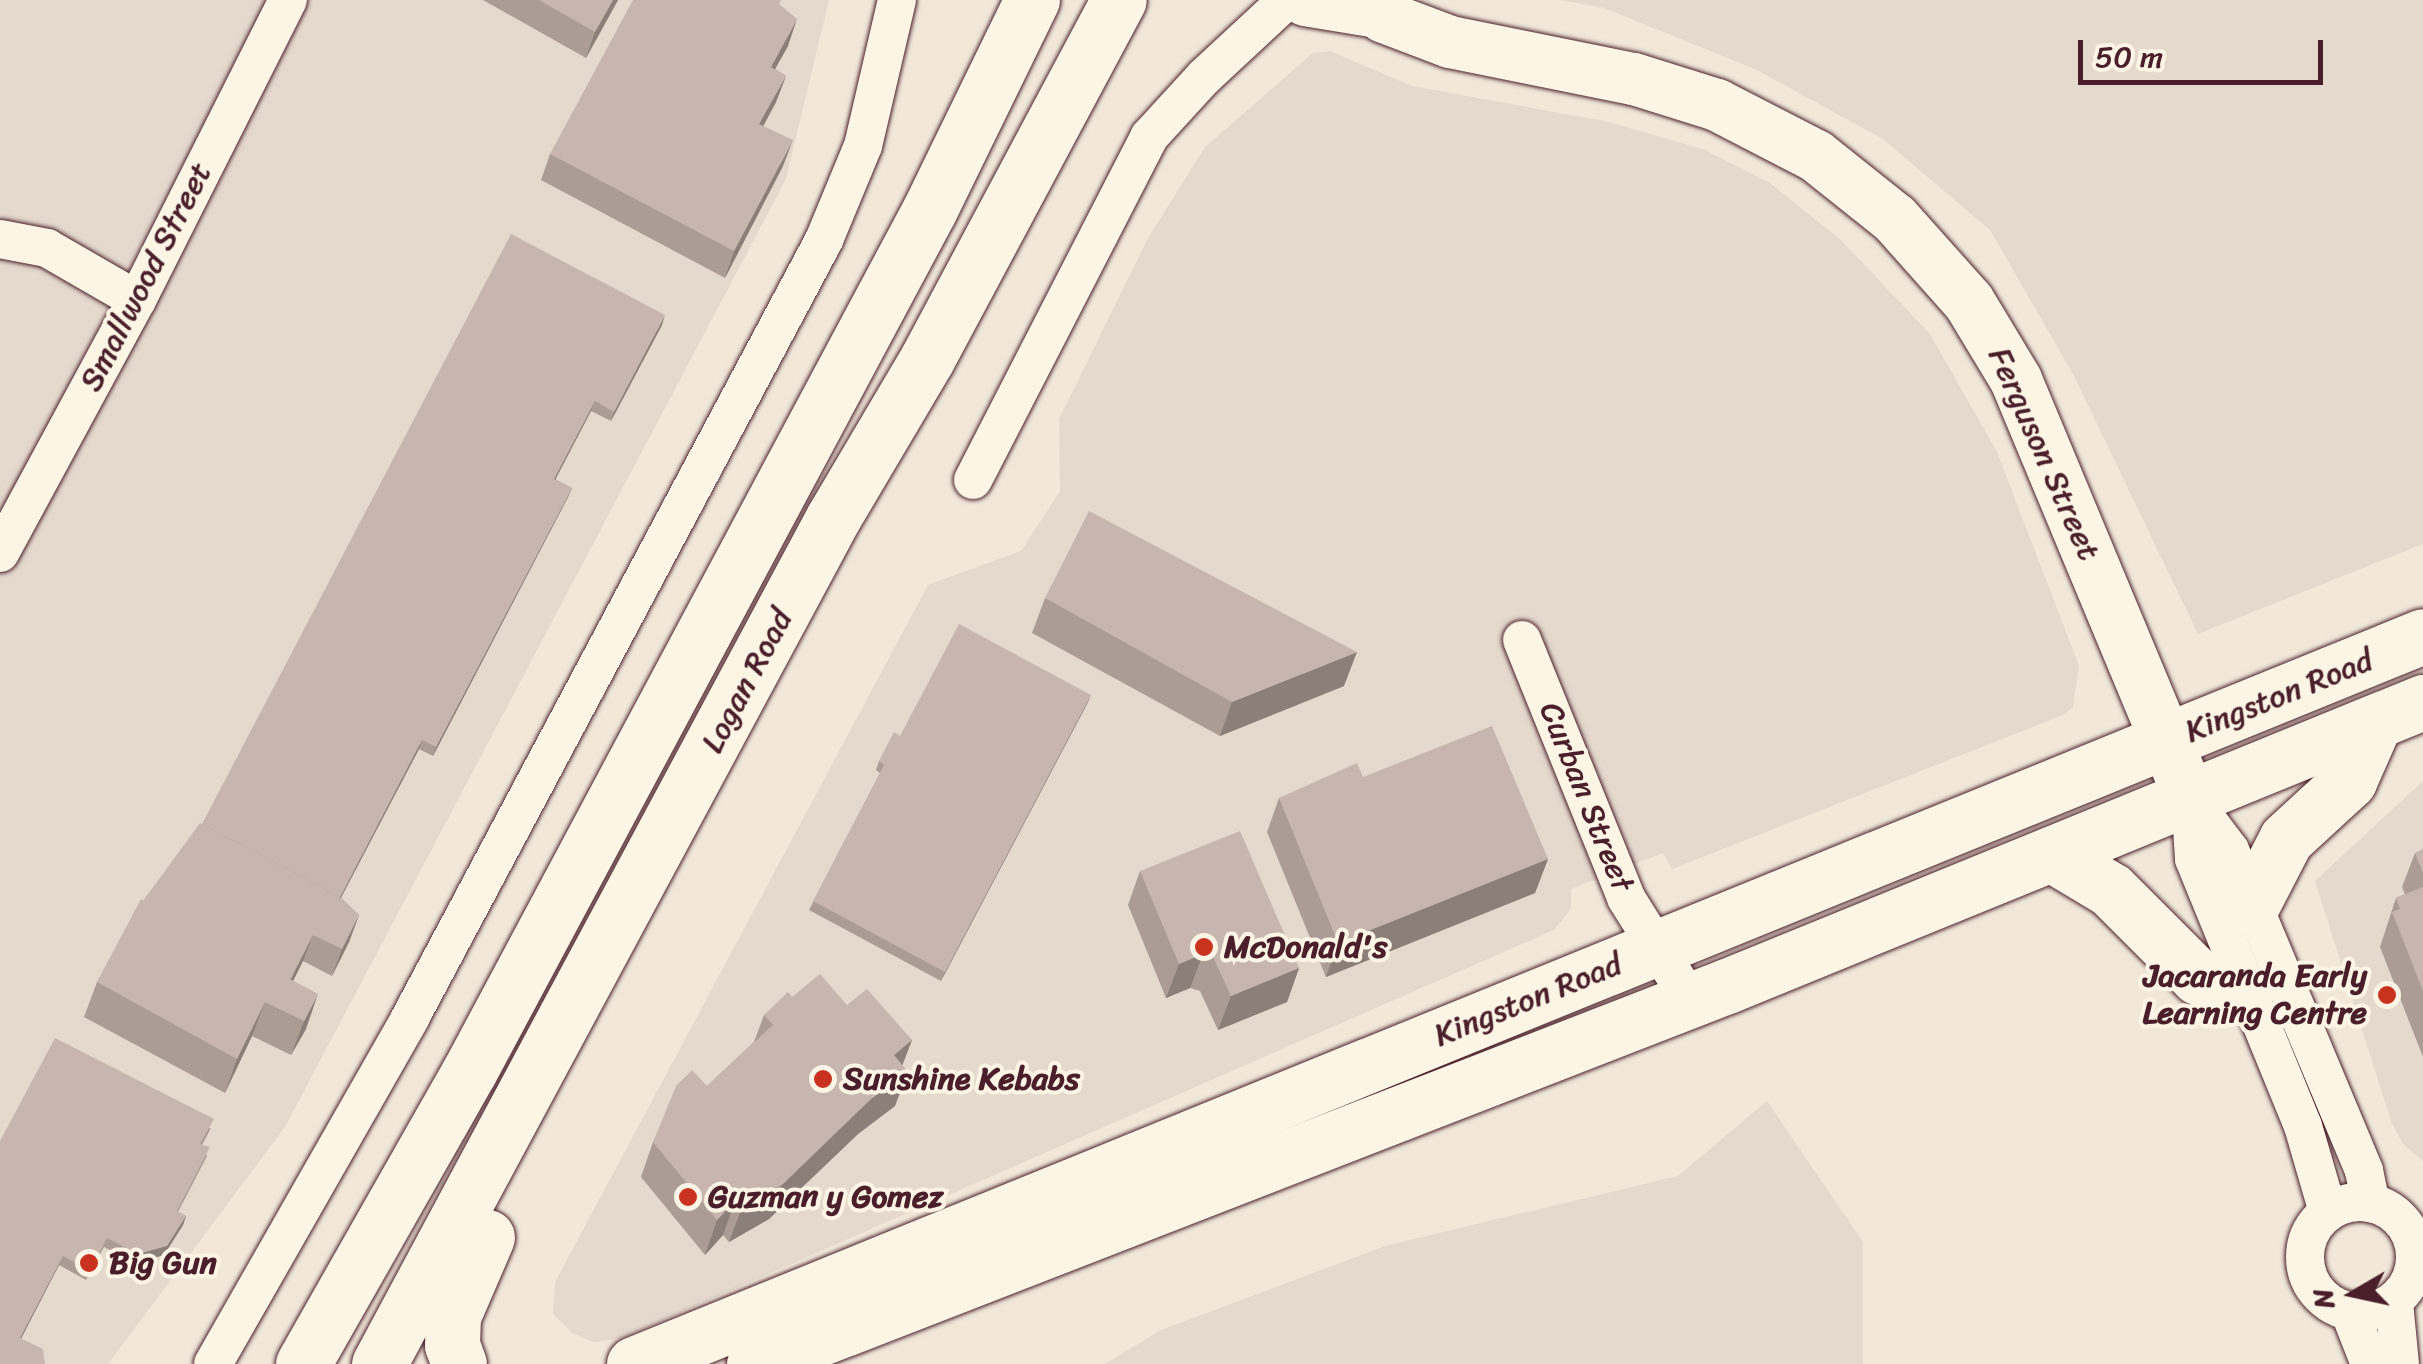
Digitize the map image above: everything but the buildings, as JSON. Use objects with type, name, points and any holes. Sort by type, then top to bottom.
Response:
[{"type":"main road","name":"Logan Road","points":[[304,1363],[469,1072],[928,210],[1032,0]]},
{"type":"main road","name":"Logan Road","points":[[379,1364],[834,518],[928,359],[1119,0]]},
{"type":"main road","name":"Kingston Road","points":[[634,1364],[2423,636]]},
{"type":"main road","points":[[2252,905],[2286,839],[2349,781],[2399,712]]},
{"type":"main road","name":"Kingston Road","points":[[754,1364],[1690,1000],[2399,712]]},
{"type":"main road","points":[[2051,854],[2112,890],[2198,977],[2246,992]]},
{"type":"main road","points":[[459,1364],[452,1345],[452,1316],[500,1207],[512,1118]]},
{"type":"street","name":"Smallwood Street","points":[[0,553],[137,300],[288,0]]},
{"type":"street","points":[[213,1364],[402,1032],[824,240],[864,146],[897,0]]},
{"type":"street","points":[[998,65],[1003,0]]},
{"type":"street","points":[[974,480],[1148,137],[1204,77],[1288,0]]},
{"type":"street","name":"Ferguson Street","points":[[1304,0],[1367,5],[1450,42],[1634,79],[1716,105],[1816,156],[1896,219],[1969,302],[2016,380],[2190,798]]},
{"type":"street","points":[[0,238],[47,248],[137,300]]},
{"type":"street","name":"Curban Street","points":[[1522,640],[1620,884],[1655,948],[1690,1000]]},
{"type":"street","points":[[2190,798],[2230,850],[2364,1172],[2371,1203]]},
{"type":"street","points":[[2190,798],[2191,849],[2303,1126],[2328,1212]]},
{"type":"street","points":[[2400,1364],[2410,1281],[2414,1222],[2371,1203],[2356,1202],[2328,1212],[2308,1236],[2305,1267],[2320,1297],[2350,1312],[2365,1314],[2410,1281]]},
{"type":"street","points":[[2350,1312],[2370,1364]]},
{"type":"shaded area","points":[[0,0],[829,0],[786,179],[285,1127],[108,1364],[0,1364]]},
{"type":"shaded area","points":[[1561,0],[2423,0],[2423,544],[2198,634],[2073,374],[1990,230],[1883,139],[1755,69],[1604,8]]},
{"type":"shaded area","points":[[1330,51],[1412,86],[1609,122],[1705,150],[1770,183],[1841,240],[1930,334],[1997,452],[2079,666],[2073,707],[2063,715],[1672,869],[1663,853],[1571,889],[1571,909],[1554,930],[622,1338],[594,1342],[572,1333],[553,1314],[555,1282],[928,585],[1021,551],[1060,491],[1059,419],[1148,238],[1205,147],[1313,53]]},
{"type":"shaded area","name":"Jacaranda Early Learning Centre","points":[[2423,781],[2423,1161],[2403,1144],[2391,1121],[2315,881]]},
{"type":"shaded area","points":[[1767,1101],[1863,1242],[1863,1364],[1105,1364],[1161,1330],[1388,1245],[1678,1176]]},
{"type":"place","name":"McDonald's","points":[[1204,947]]},
{"type":"place","name":"Jacaranda Early Learning Centre","points":[[2387,995]]},
{"type":"place","name":"Sunshine Kebabs","points":[[823,1079]]},
{"type":"place","name":"Guzman y Gomez","points":[[688,1197]]},
{"type":"place","name":"Big Gun","points":[[89,1263]]}]
